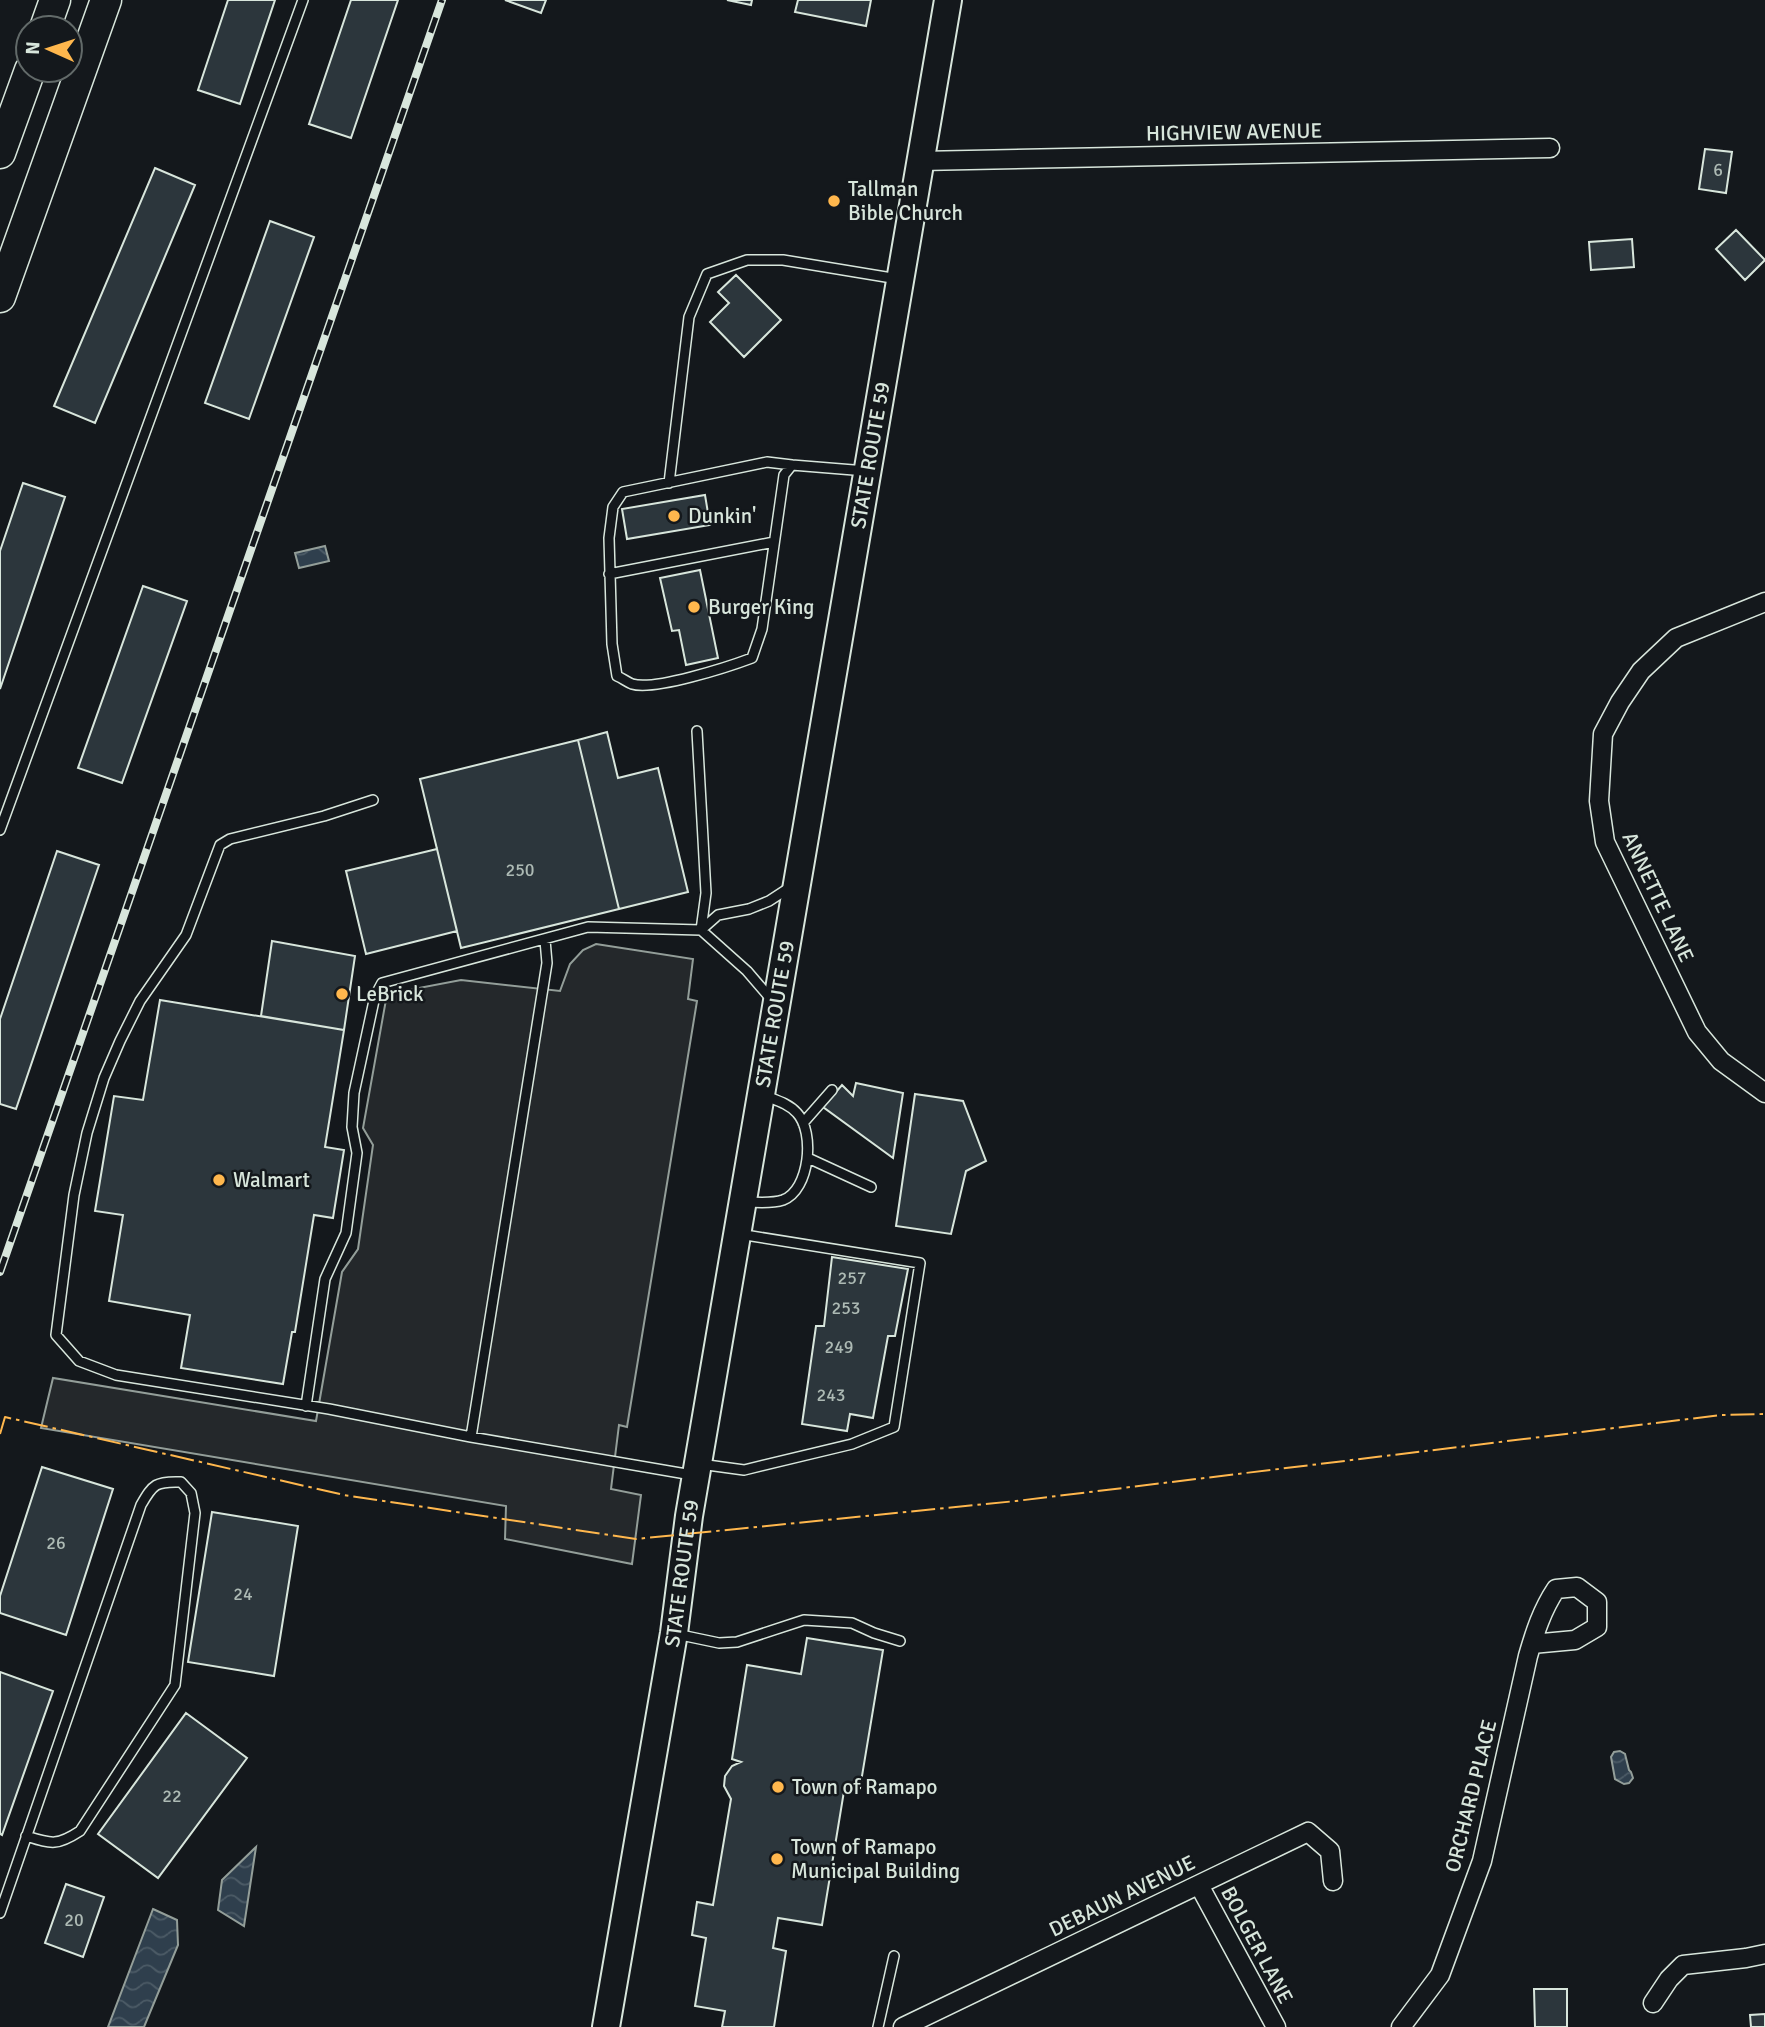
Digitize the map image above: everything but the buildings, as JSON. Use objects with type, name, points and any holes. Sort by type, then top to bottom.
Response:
[{"type":"highway","points":[[0,297],[106,0]]},
{"type":"highway","points":[[0,153],[25,84]]},
{"type":"main road","name":"STATE ROUTE 59","points":[[606,2027],[674,1633],[689,1516],[948,0]]},
{"type":"street","name":"HIGHVIEW AVENUE","points":[[920,161],[1550,148]]},
{"type":"street","name":"ANNETTE LANE","points":[[1765,602],[1676,638],[1642,671],[1620,702],[1603,734],[1599,802],[1605,842],[1697,1032],[1721,1061],[1765,1093]]},
{"type":"street","name":"ORCHARD PLACE","points":[[1401,2027],[1440,1975],[1482,1861],[1532,1644]]},
{"type":"street","name":"DEBAUN AVENUE","points":[[903,2027],[1308,1832],[1329,1851],[1333,1881]]},
{"type":"street","name":"BOLGER LANE","points":[[1199,1885],[1276,2027]]},
{"type":"street","points":[[1653,2003],[1669,1979],[1683,1965],[1765,1954]]},
{"type":"lane","points":[[0,830],[303,0]]},
{"type":"lane","points":[[669,483],[689,317],[707,274],[747,260],[783,260],[900,279]]},
{"type":"lane","points":[[792,465],[784,475],[762,629],[752,658],[652,685],[633,684],[617,676],[612,645],[609,538],[613,507],[623,492],[767,462],[867,471]]},
{"type":"lane","points":[[609,574],[774,542]]},
{"type":"lane","points":[[697,731],[706,893],[701,930]]},
{"type":"lane","points":[[373,800],[324,816],[230,839],[220,845],[186,934],[140,1001],[104,1078],[87,1133],[74,1195],[56,1335],[79,1361],[116,1375],[306,1406],[471,1437],[697,1469],[744,1470],[852,1444],[894,1427],[920,1263],[738,1233]]},
{"type":"lane","points":[[701,930],[718,915],[749,909],[769,901],[798,882]]},
{"type":"lane","points":[[306,1406],[325,1279],[346,1233],[357,1153],[352,1126],[354,1093],[375,996],[382,983],[588,927],[701,930],[747,971],[776,1006]]},
{"type":"lane","points":[[471,1437],[547,963],[545,940]]},
{"type":"lane","points":[[803,1123],[832,1090]]},
{"type":"lane","points":[[743,1202],[786,1199],[798,1186],[808,1158],[808,1139],[798,1114],[786,1104],[761,1094]]},
{"type":"lane","points":[[808,1158],[871,1187]]},
{"type":"lane","points":[[0,1913],[26,1836],[141,1505],[149,1490],[162,1481],[181,1482],[191,1493],[195,1513],[175,1685],[80,1831],[64,1841],[48,1843],[26,1836]]},
{"type":"lane","points":[[674,1633],[719,1643],[737,1642],[804,1620],[852,1623],[900,1641]]},
{"type":"lane","points":[[878,2027],[894,1956]]},
{"type":"shaded area","points":[[596,944],[693,959],[688,999],[697,1001],[627,1427],[619,1425],[611,1489],[641,1495],[632,1564],[505,1539],[506,1506],[41,1428],[53,1378],[316,1421],[342,1272],[358,1249],[373,1145],[363,1128],[387,994],[461,980],[560,991],[570,964],[583,950]]},
{"type":"water","points":[[325,546],[329,561],[299,568],[295,553]]},
{"type":"water","points":[[1614,1752],[1625,1754],[1633,1778],[1624,1784],[1615,1779],[1611,1757]]},
{"type":"water","points":[[256,1847],[244,1926],[218,1910],[222,1880]]},
{"type":"water","points":[[153,1909],[177,1920],[178,1945],[144,2027],[108,2027]]},
{"type":"railway","points":[[0,1272],[442,0]]},
{"type":"power","points":[[0,1434],[5,1417],[344,1495],[636,1539],[1016,1501],[1721,1415],[1765,1414]]},
{"type":"place","name":"Tallman Bible Church","points":[[834,201]]},
{"type":"place","name":"Dunkin'","points":[[674,516]]},
{"type":"place","name":"Burger King","points":[[694,607]]},
{"type":"place","name":"LeBrick","points":[[342,994]]},
{"type":"place","name":"Walmart","points":[[219,1180]]},
{"type":"place","name":"Town of Ramapo","points":[[778,1787]]},
{"type":"place","name":"Town of Ramapo Municipal Building","points":[[777,1859]]}]
